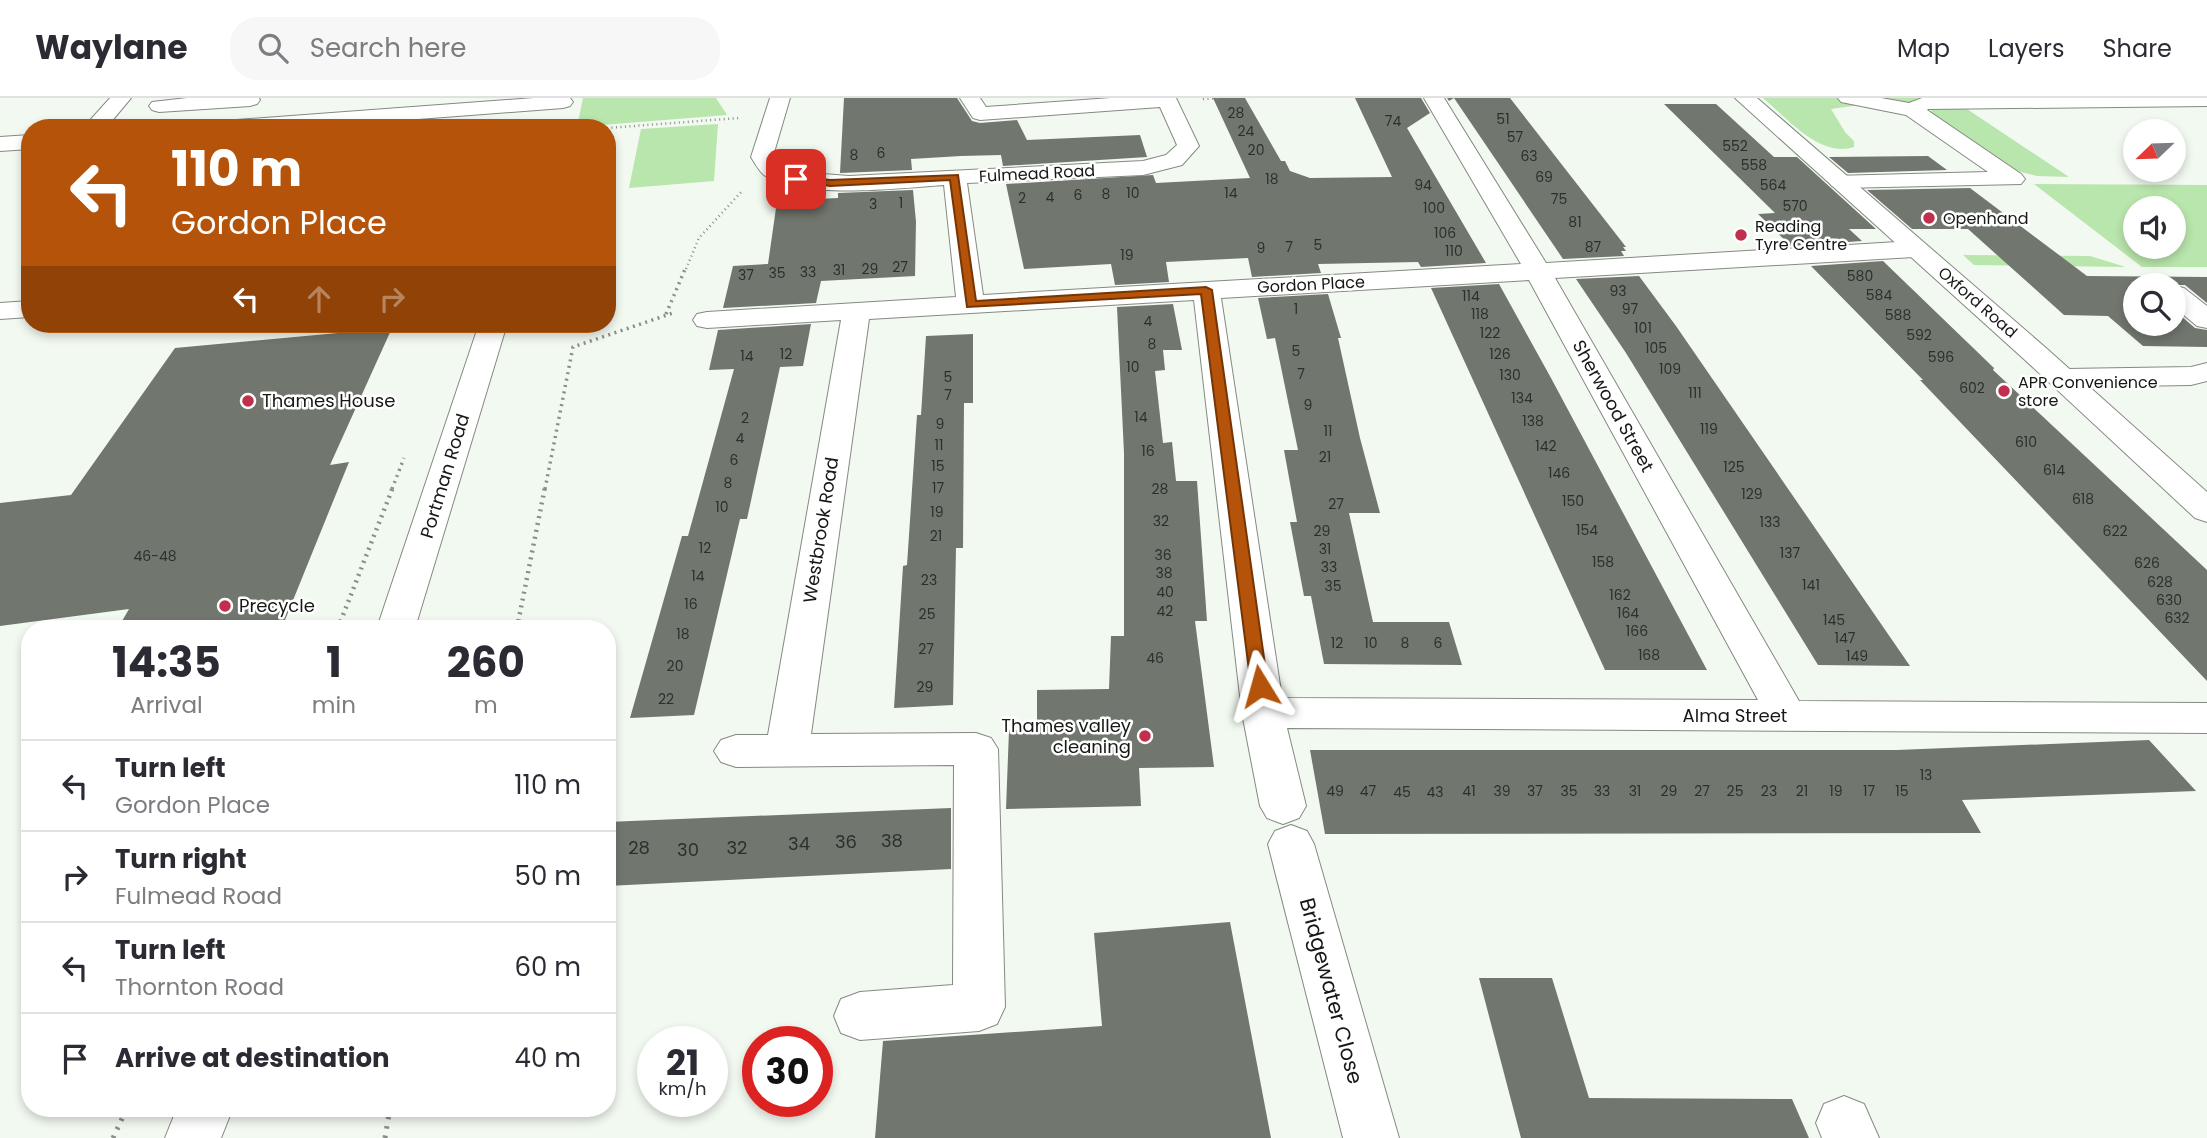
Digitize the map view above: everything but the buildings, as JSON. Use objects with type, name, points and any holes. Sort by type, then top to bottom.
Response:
[{"type":"street","points":[[102,119],[121,98]]},
{"type":"street","points":[[159,106],[274,98]]},
{"type":"street","points":[[293,119],[317,98]]},
{"type":"street","points":[[971,98],[980,114],[1167,99]]},
{"type":"street","name":"Sherwood Street","points":[[1434,98],[1538,271],[1787,716]]},
{"type":"street","name":"Oxford Road","points":[[1745,98],[2066,378],[2207,510]]},
{"type":"street","points":[[1840,181],[2013,179],[1912,110],[1848,98]]},
{"type":"street","name":"Fulmead Road","points":[[971,305],[955,177],[1143,168],[1174,160],[1188,146],[1167,99]]},
{"type":"street","points":[[1912,110],[1923,104],[1944,102],[2060,99],[2207,100]]},
{"type":"street","points":[[340,119],[563,100],[558,119]]},
{"type":"street","points":[[778,107],[762,157],[771,172],[796,179],[830,183],[955,177]]},
{"type":"street","points":[[438,119],[443,111]]},
{"type":"street","name":"Gordon Place","points":[[707,320],[1914,248]]},
{"type":"street","name":"Bridgewater Close","points":[[1206,290],[1263,713],[1287,825],[1371,1138]]},
{"type":"street","points":[[2186,304],[2207,320]]},
{"type":"street","points":[[0,311],[21,310]]},
{"type":"street","name":"Westbrook Road","points":[[786,749],[856,312]]},
{"type":"street","name":"Portman Road","points":[[399,620],[490,333]]},
{"type":"street","points":[[2066,378],[2191,376],[2207,372]]},
{"type":"street","name":"Alma Street","points":[[1263,713],[2207,718]]},
{"type":"street","points":[[736,751],[976,749],[979,1007],[860,1016]]},
{"type":"street","points":[[193,1138],[201,1117]]},
{"type":"path","points":[[616,127],[778,107]]},
{"type":"path","points":[[665,315],[699,238],[745,189],[746,173],[764,164]]},
{"type":"path","points":[[616,332],[681,312],[707,320]]},
{"type":"path","points":[[519,620],[573,347],[613,333]]},
{"type":"path","points":[[341,620],[408,448]]},
{"type":"path","points":[[113,1138],[123,1117]]},
{"type":"path","points":[[385,1138],[388,1117]]},
{"type":"green space","points":[[583,98],[716,98],[727,115],[616,124],[616,119],[579,119]]},
{"type":"green space","points":[[1763,98],[1917,98],[1927,107],[1881,102],[1831,109],[1854,141],[1854,147],[1841,149],[1817,142]]},
{"type":"green space","points":[[1958,103],[2069,177],[2037,176],[2009,169],[1929,112]]},
{"type":"green space","points":[[718,124],[714,181],[629,188],[641,129]]},
{"type":"green space","points":[[2034,184],[2207,185],[2207,267],[2142,267],[2132,259],[2186,259],[2186,196],[2123,196],[2123,252]]},
{"type":"green space","points":[[1963,255],[2090,256],[2126,267],[1974,265]]},
{"type":"place","name":"Openhand","points":[[1929,218]]},
{"type":"place","name":"Reading Tyre Centre","points":[[1741,235]]},
{"type":"place","name":"APR Convenience store","points":[[2004,391]]},
{"type":"place","name":"Thames House","points":[[248,401]]},
{"type":"place","name":"Precycle","points":[[225,606]]},
{"type":"place","name":"Thames valley cleaning","points":[[1145,736]]},
{"type":"route","points":[[796,179],[830,183],[955,177],[971,305],[1206,290],[1260,686]]}]
